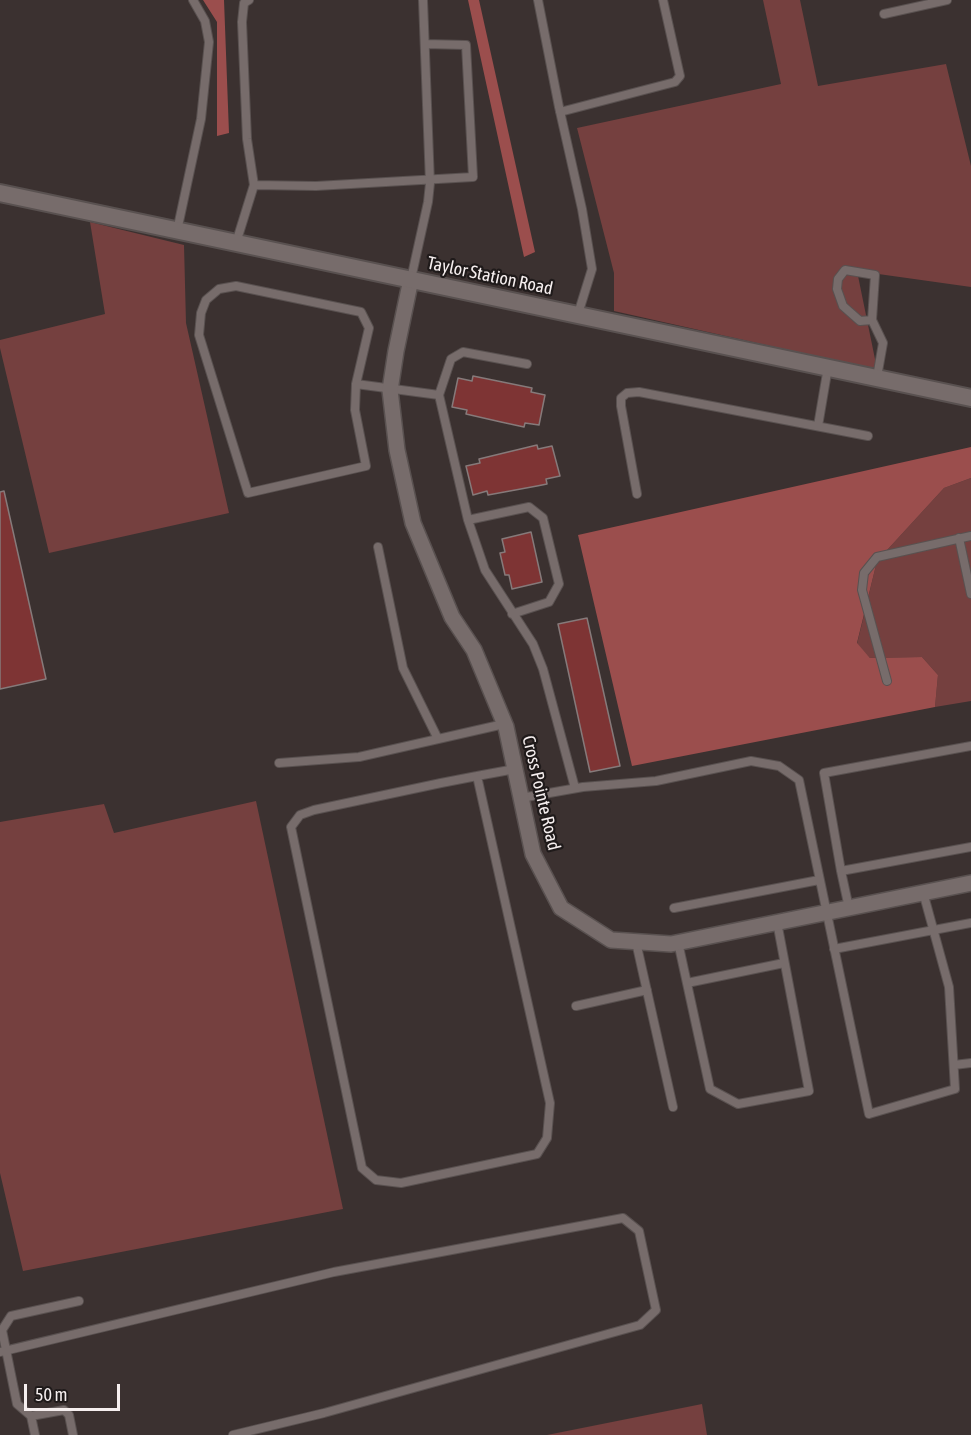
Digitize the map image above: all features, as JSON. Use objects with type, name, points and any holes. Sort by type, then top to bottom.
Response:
[{"type":"main road","name":"Taylor Station Road","points":[[0,193],[971,398]]},
{"type":"street","name":"Cross Pointe Road","points":[[411,279],[390,390],[397,450],[413,523],[452,617],[474,650],[504,724],[533,854],[561,908],[611,940],[671,944],[971,883]]},
{"type":"lane","points":[[177,231],[201,119],[209,42],[205,21],[193,0]]},
{"type":"lane","points":[[236,243],[254,185],[247,139],[242,22],[244,3],[249,0]]},
{"type":"lane","points":[[411,279],[428,202],[430,180],[423,0]]},
{"type":"lane","points":[[538,0],[582,209],[591,269],[578,314]]},
{"type":"lane","points":[[560,112],[675,82],[680,76],[663,0]]},
{"type":"lane","points":[[884,14],[947,0]]},
{"type":"lane","points":[[254,185],[316,186],[473,177],[466,45],[425,44]]},
{"type":"lane","points":[[872,320],[860,321],[843,306],[837,289],[838,279],[845,270],[875,274],[872,320],[883,343],[877,377]]},
{"type":"lane","points":[[236,286],[361,312],[369,328],[356,384],[355,410],[366,466],[248,494],[199,335],[201,313],[206,300],[219,289],[236,286]]},
{"type":"lane","points":[[527,364],[463,352],[451,359],[440,395],[468,520],[485,570],[533,644],[543,669],[575,788]]},
{"type":"lane","points":[[818,426],[828,367]]},
{"type":"lane","points":[[356,384],[440,395]]},
{"type":"lane","points":[[636,494],[621,406],[621,398],[627,393],[639,392],[868,436]]},
{"type":"lane","points":[[468,520],[529,507],[543,518],[559,584],[549,602],[512,614]]},
{"type":"lane","points":[[887,681],[862,590],[864,573],[877,557],[971,536]]},
{"type":"lane","points":[[959,538],[971,594]]},
{"type":"lane","points":[[378,547],[403,668],[438,739]]},
{"type":"lane","points":[[279,763],[359,757],[504,724]]},
{"type":"lane","points":[[849,908],[824,773],[971,746]]},
{"type":"lane","points":[[521,798],[575,788],[656,781],[751,761],[779,766],[799,780],[869,1114],[955,1089],[949,987],[923,892]]},
{"type":"lane","points":[[477,776],[550,1103],[547,1138],[537,1154],[401,1183],[375,1180],[362,1167],[291,827],[300,815],[314,810],[477,776],[515,769]]},
{"type":"lane","points":[[841,871],[971,847]]},
{"type":"lane","points":[[674,908],[819,880]]},
{"type":"lane","points":[[678,942],[710,1089],[738,1104],[809,1091],[777,922]]},
{"type":"lane","points":[[834,949],[971,923]]},
{"type":"lane","points":[[636,942],[673,1107]]},
{"type":"lane","points":[[687,983],[784,963]]},
{"type":"lane","points":[[576,1006],[647,990]]},
{"type":"lane","points":[[954,1065],[971,1063]]},
{"type":"lane","points":[[3,1351],[334,1272],[623,1218],[639,1231],[656,1310],[640,1325],[336,1410],[233,1435]]},
{"type":"lane","points":[[35,1435],[31,1416],[17,1404],[3,1351],[2,1329],[11,1316],[79,1300]]},
{"type":"lane","points":[[31,1416],[64,1410],[69,1415],[73,1435]]},
{"type":"shaded area","points":[[203,0],[224,0],[229,133],[217,136],[217,22]]},
{"type":"shaded area","points":[[468,0],[479,0],[535,252],[524,257]]},
{"type":"shaded area","points":[[763,0],[800,0],[818,86],[946,64],[971,166],[971,287],[857,271],[876,364],[873,369],[614,311],[614,273],[577,128],[781,84]]},
{"type":"shaded area","points":[[90,222],[184,245],[186,323],[229,513],[49,553],[0,340],[105,314]]},
{"type":"shaded area","points":[[971,447],[971,478],[944,488],[877,561],[857,643],[870,658],[922,657],[938,675],[935,707],[632,766],[578,535]]},
{"type":"shaded area","points":[[971,478],[971,701],[935,707],[938,675],[922,657],[870,658],[857,644],[877,561],[944,488]]},
{"type":"shaded area","points":[[256,801],[343,1209],[23,1271],[0,1173],[0,822],[104,804],[114,833]]},
{"type":"shaded area","points":[[702,1404],[707,1435],[547,1435]]},
{"type":"building","points":[[473,376],[532,388],[531,392],[545,395],[539,425],[525,423],[524,427],[466,414],[467,410],[452,407],[458,378],[472,381]]},
{"type":"building","points":[[537,445],[538,449],[552,446],[560,476],[546,479],[547,484],[488,495],[487,491],[473,495],[466,466],[480,463],[479,459]]},
{"type":"building","points":[[4,491],[46,679],[0,689],[0,492]]},
{"type":"building","points":[[531,532],[542,582],[512,589],[509,575],[505,575],[500,553],[505,552],[502,539]]},
{"type":"building","points":[[587,618],[620,766],[590,772],[558,624]]}]
